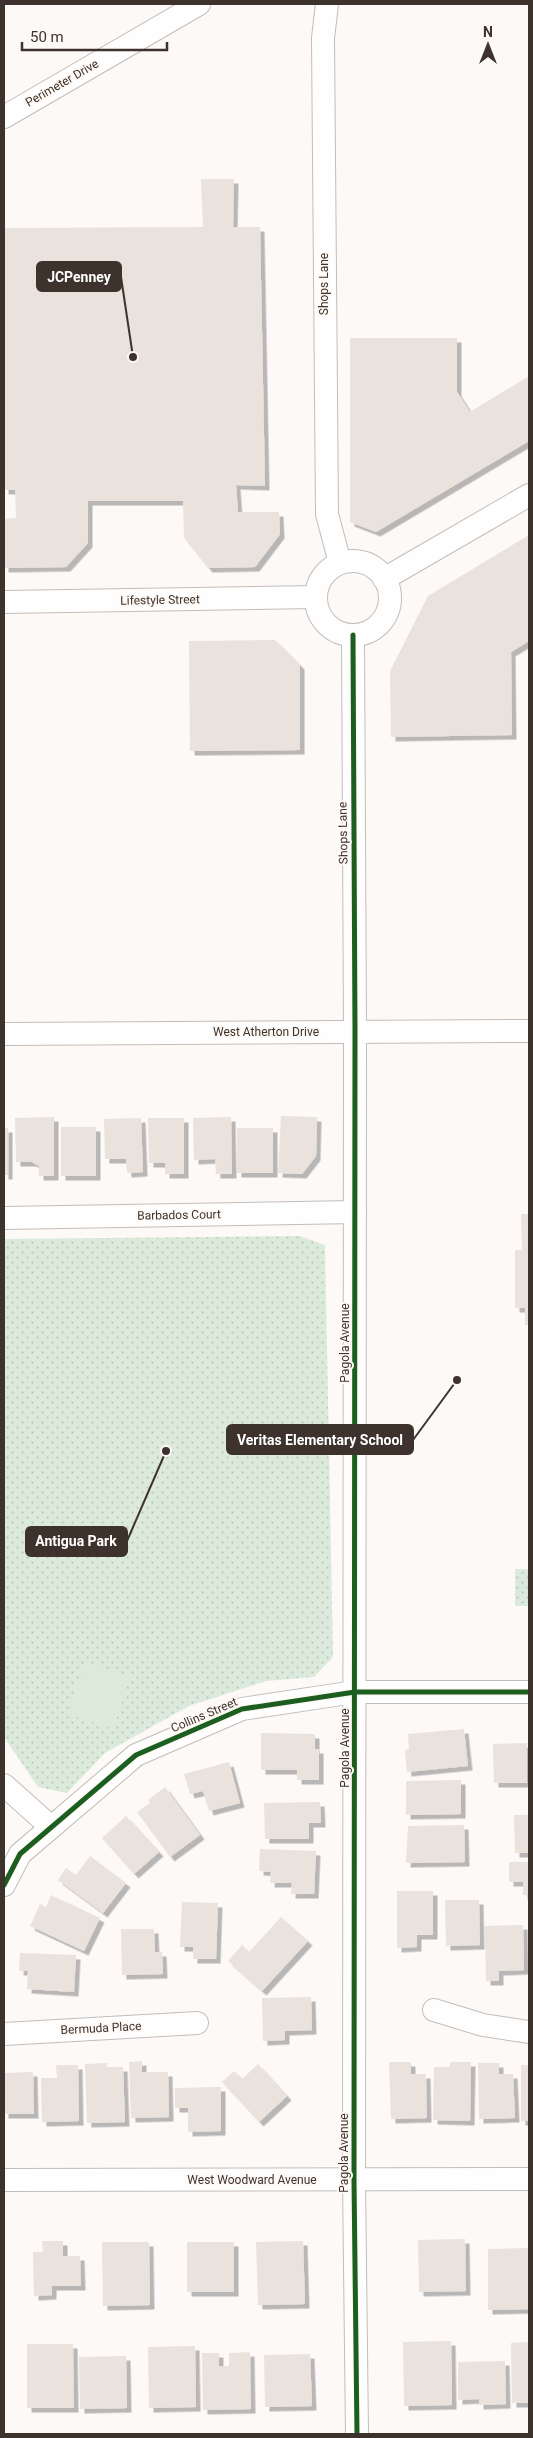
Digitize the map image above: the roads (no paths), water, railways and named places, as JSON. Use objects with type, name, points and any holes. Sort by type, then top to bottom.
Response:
[{"type":"street","name":"Perimeter Drive","points":[[4,117],[199,4]]},
{"type":"street","name":"Shops Lane","points":[[327,4],[322,38],[327,514],[340,563]]},
{"type":"street","points":[[384,579],[529,495]]},
{"type":"street","points":[[360,561],[371,566],[384,579],[390,596],[384,618],[367,632],[353,635],[333,630],[324,622],[318,612],[316,597],[320,579],[327,570],[340,563],[360,561]]},
{"type":"street","name":"Lifestyle Street","points":[[4,602],[316,597]]},
{"type":"street","name":"Shops Lane","points":[[353,635],[355,1031]]},
{"type":"street","name":"Pagola Avenue","points":[[355,1031],[354,2180],[357,2434]]},
{"type":"street","name":"West Atherton Drive","points":[[4,1034],[529,1031]]},
{"type":"street","name":"Barbados Court","points":[[4,1218],[355,1212]]},
{"type":"street","name":"Collins Street","points":[[4,1885],[20,1854],[136,1755],[242,1709],[355,1692],[529,1692]]},
{"type":"street","points":[[4,1785],[51,1827]]},
{"type":"street","points":[[434,2010],[483,2025],[529,2032]]},
{"type":"street","name":"Bermuda Place","points":[[4,2034],[197,2023]]},
{"type":"street","name":"West Woodward Avenue","points":[[4,2180],[529,2179]]},
{"type":"place","name":"JCPenney","points":[[133,357]]},
{"type":"place","name":"Veritas Elementary School","points":[[457,1380]]},
{"type":"place","name":"Antigua Park","points":[[166,1451]]}]
